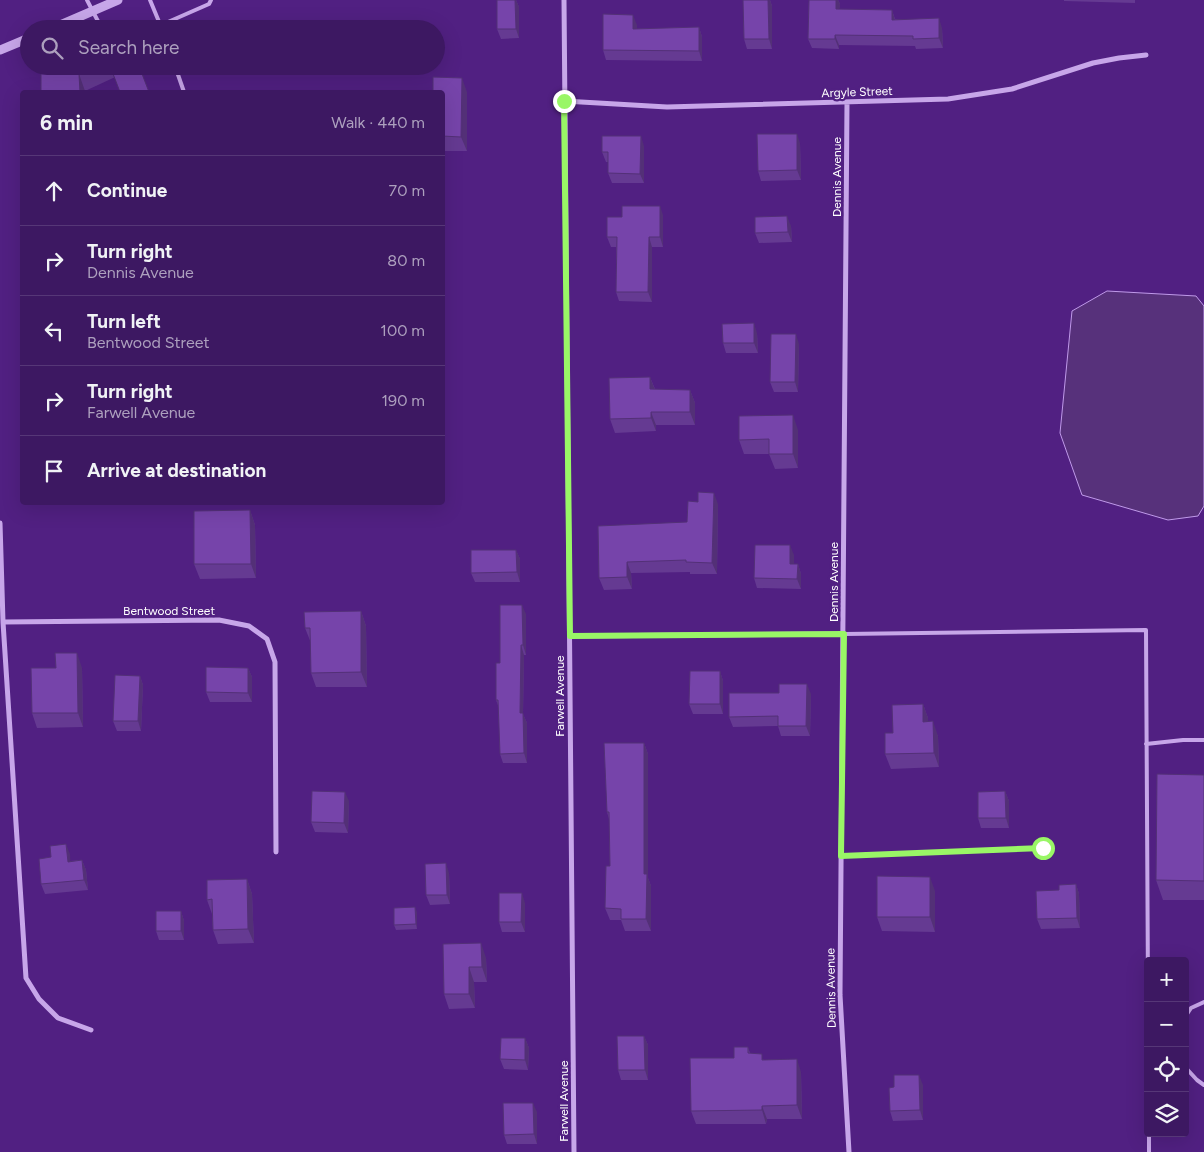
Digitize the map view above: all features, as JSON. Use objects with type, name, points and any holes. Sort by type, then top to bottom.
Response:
[{"type":"street","points":[[72,20],[118,0]]},
{"type":"street","name":"Farwell Avenue","points":[[564,0],[574,1152]]},
{"type":"street","points":[[0,50],[20,42]]},
{"type":"street","name":"Argyle Street","points":[[564,101],[668,107],[948,99],[1012,89],[1093,64],[1119,58],[1146,55]]},
{"type":"street","name":"Dennis Avenue","points":[[848,103],[840,995],[850,1152]]},
{"type":"street","points":[[0,523],[3,622],[26,978],[39,999],[58,1018],[91,1030]]},
{"type":"street","name":"Bentwood Street","points":[[3,622],[220,620],[249,626],[267,640],[275,662],[276,852]]},
{"type":"street","points":[[570,636],[844,634]]},
{"type":"lane","points":[[87,0],[97,20]]},
{"type":"lane","points":[[150,0],[158,20]]},
{"type":"lane","points":[[176,20],[209,4],[211,0]]},
{"type":"lane","points":[[178,75],[183,90]]},
{"type":"lane","points":[[844,634],[1146,630],[1148,957]]},
{"type":"lane","points":[[1146,744],[1204,740]]},
{"type":"lane","points":[[841,856],[1043,848]]},
{"type":"lane","points":[[1189,1011],[1191,1008],[1204,1002]]},
{"type":"lane","points":[[1189,1071],[1204,1085]]},
{"type":"lane","points":[[1149,1137],[1149,1152]]},
{"type":"shaded area","points":[[1107,291],[1196,296],[1204,306],[1204,506],[1198,516],[1168,520],[1082,495],[1060,433],[1072,311]]},
{"type":"building","points":[[497,0],[515,0],[516,29],[497,29]]},
{"type":"building","points":[[743,0],[768,0],[769,39],[744,39]]},
{"type":"building","points":[[809,0],[836,0],[836,9],[892,10],[892,20],[939,18],[939,38],[913,39],[913,36],[835,35],[835,39],[808,39]]},
{"type":"building","points":[[603,14],[633,15],[633,29],[699,27],[699,51],[603,50]]},
{"type":"building","points":[[41,75],[79,75],[80,90],[41,90]]},
{"type":"building","points":[[113,75],[142,75],[148,90],[119,90]]},
{"type":"building","points":[[433,77],[462,78],[461,137],[445,136],[445,90],[433,90]]},
{"type":"building","points":[[757,134],[797,134],[797,170],[758,171]]},
{"type":"building","points":[[602,136],[641,136],[640,174],[608,173],[608,152],[602,152]]},
{"type":"building","points":[[622,206],[660,206],[660,237],[649,237],[648,292],[616,292],[617,237],[607,237],[607,217],[622,217]]},
{"type":"building","points":[[787,216],[788,232],[755,233],[755,217]]},
{"type":"building","points":[[754,323],[754,343],[723,343],[722,324]]},
{"type":"building","points":[[771,334],[796,334],[795,382],[770,382]]},
{"type":"building","points":[[650,377],[650,389],[690,390],[690,412],[651,412],[651,418],[610,419],[609,378]]},
{"type":"building","points":[[793,415],[793,454],[769,454],[769,439],[739,440],[739,416]]},
{"type":"building","points":[[698,492],[714,493],[712,563],[686,562],[686,560],[627,562],[627,577],[599,578],[598,526],[687,522],[688,501],[698,502]]},
{"type":"building","points":[[250,510],[251,564],[194,564],[194,511]]},
{"type":"building","points":[[755,545],[790,545],[790,564],[798,564],[797,579],[754,578]]},
{"type":"building","points":[[471,550],[516,550],[517,572],[471,573]]},
{"type":"building","points":[[500,605],[522,605],[523,645],[521,645],[520,713],[523,713],[524,753],[500,754],[498,700],[496,700],[496,663],[500,663]]},
{"type":"building","points":[[361,611],[361,672],[311,673],[310,628],[305,628],[304,612]]},
{"type":"building","points":[[55,653],[77,653],[78,713],[32,713],[31,668],[56,668]]},
{"type":"building","points":[[206,667],[248,668],[248,693],[206,692]]},
{"type":"building","points":[[690,671],[720,671],[720,704],[689,704]]},
{"type":"building","points":[[115,675],[140,676],[138,721],[113,721]]},
{"type":"building","points":[[779,684],[807,684],[806,726],[778,726],[778,716],[729,717],[729,693],[779,693]]},
{"type":"building","points":[[923,704],[923,722],[933,721],[934,753],[885,754],[885,733],[893,733],[892,705]]},
{"type":"building","points":[[604,743],[644,743],[644,874],[647,874],[646,919],[621,919],[621,909],[605,908],[606,866],[610,866],[609,812],[607,812]]},
{"type":"building","points":[[1157,774],[1204,775],[1204,881],[1156,880]]},
{"type":"building","points":[[312,791],[345,792],[344,823],[311,822]]},
{"type":"building","points":[[1005,791],[1006,818],[978,818],[978,792]]},
{"type":"building","points":[[66,844],[68,862],[82,860],[84,880],[41,884],[39,859],[51,857],[50,846]]},
{"type":"building","points":[[446,863],[447,895],[426,895],[425,864]]},
{"type":"building","points":[[877,876],[930,877],[930,917],[877,917]]},
{"type":"building","points":[[247,879],[248,929],[213,930],[212,899],[207,900],[207,880]]},
{"type":"building","points":[[1076,884],[1077,918],[1037,919],[1036,891],[1059,890],[1059,885]]},
{"type":"building","points":[[499,893],[522,893],[521,922],[499,922]]},
{"type":"building","points":[[415,907],[416,924],[394,925],[394,908]]},
{"type":"building","points":[[156,911],[181,911],[181,931],[156,931]]},
{"type":"building","points":[[481,943],[482,967],[469,967],[469,994],[444,994],[443,944]]},
{"type":"building","points":[[617,1036],[644,1036],[645,1070],[618,1070]]},
{"type":"building","points":[[501,1038],[525,1038],[525,1060],[500,1059]]},
{"type":"building","points":[[734,1047],[748,1047],[748,1053],[762,1054],[762,1060],[797,1059],[797,1105],[762,1106],[762,1110],[691,1111],[690,1058],[734,1058]]},
{"type":"building","points":[[894,1075],[919,1075],[920,1110],[890,1111],[889,1088],[894,1087]]},
{"type":"building","points":[[503,1103],[533,1103],[534,1134],[504,1135]]},
{"type":"route","points":[[564,101],[570,636],[844,634],[841,856],[1043,848]]}]
